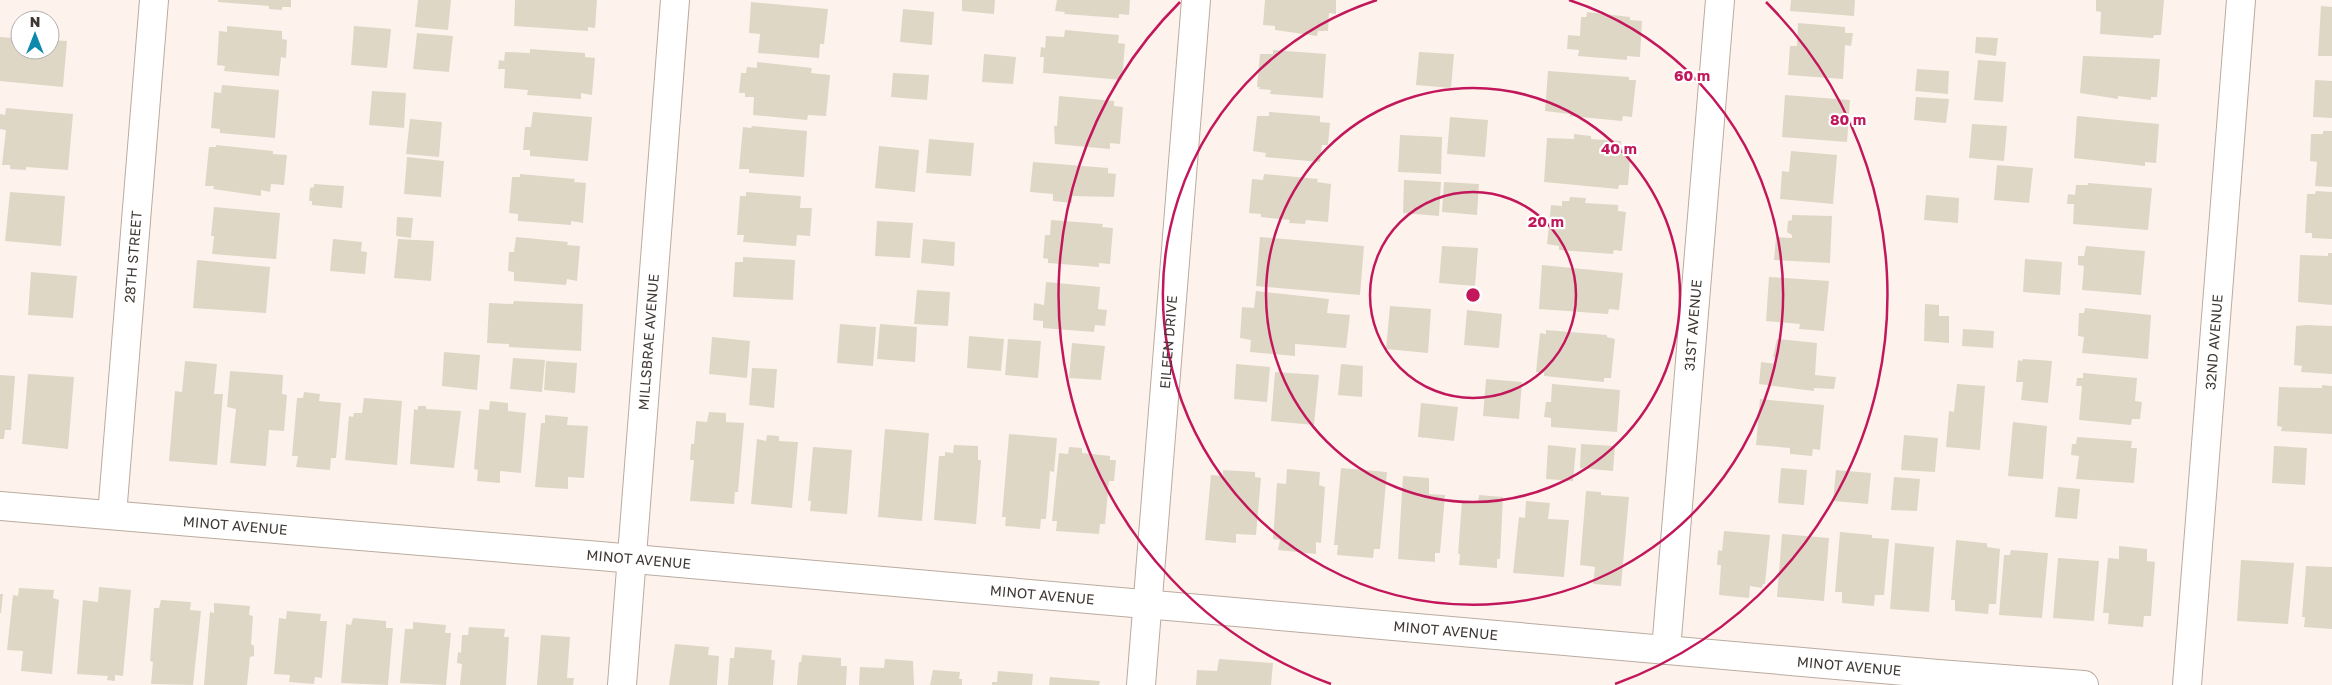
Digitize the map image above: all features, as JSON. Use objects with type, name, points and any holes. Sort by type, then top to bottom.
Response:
[{"type":"street","points":[[148,0],[154,0]]},
{"type":"street","name":"28TH STREET","points":[[112,515],[154,0]]},
{"type":"street","name":"MILLSBRAE AVENUE","points":[[622,685],[675,0]]},
{"type":"street","name":"EILEEN DRIVE","points":[[1141,685],[1196,0]]},
{"type":"street","name":"31ST AVENUE","points":[[1666,650],[1720,0]]},
{"type":"street","name":"32ND AVENUE","points":[[2187,685],[2240,0]]},
{"type":"street","name":"MINOT AVENUE","points":[[0,506],[2084,685]]},
{"type":"building","points":[[218,0],[291,0],[291,7],[282,7],[282,10],[269,9],[269,6],[218,2]]},
{"type":"building","points":[[418,0],[451,0],[448,30],[415,27]]},
{"type":"building","points":[[515,0],[597,0],[595,28],[588,27],[588,31],[514,26]]},
{"type":"building","points":[[962,0],[995,0],[994,14],[962,11]]},
{"type":"building","points":[[1057,0],[1130,0],[1129,15],[1119,14],[1119,18],[1064,14],[1065,12],[1055,11]]},
{"type":"building","points":[[1265,0],[1336,0],[1336,14],[1329,13],[1328,31],[1318,31],[1317,36],[1275,30],[1275,26],[1263,25]]},
{"type":"building","points":[[1791,0],[1855,0],[1854,16],[1790,11]]},
{"type":"building","points":[[2096,0],[2164,0],[2161,35],[2154,35],[2153,38],[2100,34],[2101,12],[2096,11]]},
{"type":"building","points":[[751,2],[828,9],[824,44],[820,44],[819,58],[758,53],[760,34],[749,33]]},
{"type":"building","points":[[2321,6],[2332,7],[2332,56],[2318,56]]},
{"type":"building","points":[[903,9],[934,12],[932,45],[900,42]]},
{"type":"building","points":[[1587,12],[1630,17],[1630,20],[1642,21],[1640,57],[1627,56],[1627,60],[1578,56],[1579,50],[1567,49],[1568,35],[1580,36],[1581,17],[1586,17]]},
{"type":"building","points":[[1798,23],[1845,27],[1845,33],[1853,33],[1851,46],[1845,45],[1843,79],[1788,75],[1790,46],[1797,46]]},
{"type":"building","points":[[227,26],[282,31],[282,39],[287,40],[286,58],[281,57],[279,76],[224,71],[225,66],[217,65],[219,31],[227,32]]},
{"type":"building","points":[[354,26],[391,29],[387,68],[351,65]]},
{"type":"building","points":[[1065,30],[1119,35],[1118,43],[1125,44],[1122,80],[1043,73],[1044,57],[1040,57],[1041,47],[1045,48],[1046,36],[1064,37]]},
{"type":"building","points":[[417,33],[453,36],[449,72],[413,69]]},
{"type":"building","points":[[0,37],[10,38],[10,60],[60,60],[60,41],[67,41],[63,87],[0,81]]},
{"type":"building","points":[[1976,37],[1998,38],[1996,56],[1975,53]]},
{"type":"building","points":[[530,49],[585,53],[585,57],[595,58],[592,95],[581,93],[581,99],[527,95],[528,90],[504,88],[505,69],[498,69],[499,60],[504,61],[505,52],[530,53]]},
{"type":"building","points":[[1273,50],[1326,54],[1323,98],[1270,94],[1271,90],[1259,89],[1260,87],[1257,87],[1260,54],[1273,54]]},
{"type":"building","points":[[1419,52],[1454,54],[1451,88],[1416,85]]},
{"type":"building","points":[[984,54],[1016,57],[1013,84],[982,82]]},
{"type":"building","points":[[2083,56],[2160,59],[2157,97],[2151,97],[2151,100],[2118,96],[2118,99],[2080,93]]},
{"type":"building","points":[[1978,60],[2006,62],[2003,102],[1974,100]]},
{"type":"building","points":[[757,62],[812,68],[811,73],[830,75],[826,116],[808,115],[807,120],[753,115],[754,97],[745,97],[745,93],[739,93],[741,73],[746,73],[747,67],[757,68]]},
{"type":"building","points":[[1917,69],[1949,71],[1948,94],[1915,91]]},
{"type":"building","points":[[1548,71],[1629,77],[1629,80],[1636,80],[1632,117],[1623,116],[1622,121],[1570,116],[1570,114],[1545,111]]},
{"type":"building","points":[[893,73],[929,75],[927,100],[891,97]]},
{"type":"building","points":[[2315,80],[2332,81],[2332,118],[2313,117]]},
{"type":"building","points":[[222,85],[279,90],[275,138],[220,133],[220,129],[211,128],[214,92],[221,93]]},
{"type":"building","points":[[372,91],[406,93],[404,128],[369,125]]},
{"type":"building","points":[[1785,95],[1850,100],[1847,142],[1782,137]]},
{"type":"building","points":[[1059,96],[1114,101],[1114,106],[1123,107],[1120,144],[1110,143],[1110,149],[1055,144],[1054,126],[1057,126]]},
{"type":"building","points":[[1916,97],[1949,99],[1946,123],[1914,120]]},
{"type":"building","points":[[6,108],[73,114],[68,170],[26,167],[26,170],[10,169],[10,165],[2,165],[6,130],[0,129],[0,114],[5,115]]},
{"type":"building","points":[[533,112],[592,117],[588,161],[530,156],[530,150],[523,150],[525,127],[531,127]]},
{"type":"building","points":[[1269,112],[1320,116],[1320,122],[1330,123],[1328,145],[1322,145],[1320,162],[1265,157],[1266,153],[1253,151],[1257,116],[1269,116]]},
{"type":"building","points":[[2077,116],[2159,124],[2156,163],[2145,162],[2145,166],[2074,158]]},
{"type":"building","points":[[1450,117],[1488,120],[1485,157],[1447,154]]},
{"type":"building","points":[[410,119],[442,122],[439,157],[406,154]]},
{"type":"building","points":[[1972,124],[2007,126],[2004,161],[1969,158]]},
{"type":"building","points":[[752,126],[807,131],[804,177],[749,173],[749,169],[739,169],[743,127],[751,128]]},
{"type":"building","points":[[2323,131],[2332,131],[2332,187],[2315,186],[2317,162],[2310,161],[2311,134],[2323,134]]},
{"type":"building","points":[[1574,134],[1591,136],[1591,139],[1621,141],[1621,147],[1631,148],[1628,185],[1619,185],[1618,189],[1544,182],[1547,138],[1574,139]]},
{"type":"building","points":[[1400,135],[1442,137],[1441,174],[1398,172]]},
{"type":"building","points":[[929,139],[974,143],[971,176],[926,173]]},
{"type":"building","points":[[216,145],[273,151],[273,154],[287,155],[284,185],[271,184],[270,192],[261,190],[261,196],[213,189],[214,186],[205,186],[209,147],[216,147]]},
{"type":"building","points":[[879,146],[919,150],[915,192],[875,188]]},
{"type":"building","points":[[1791,151],[1837,155],[1833,204],[1780,199],[1782,171],[1789,172]]},
{"type":"building","points":[[407,157],[444,161],[441,197],[404,194]]},
{"type":"building","points":[[1033,162],[1108,168],[1108,173],[1116,174],[1114,197],[1072,196],[1072,203],[1053,201],[1053,194],[1030,192]]},
{"type":"building","points":[[1997,165],[2033,168],[2029,203],[1994,200]]},
{"type":"building","points":[[520,174],[575,179],[574,182],[586,183],[583,223],[571,221],[571,225],[518,221],[518,214],[509,213],[512,177],[520,177]]},
{"type":"building","points":[[1264,174],[1318,179],[1317,182],[1331,184],[1328,222],[1306,220],[1305,224],[1289,223],[1290,220],[1261,217],[1261,214],[1249,213],[1252,179],[1263,180]]},
{"type":"building","points":[[1404,180],[1441,182],[1439,216],[1403,213]]},
{"type":"building","points":[[1444,182],[1479,184],[1477,215],[1442,212]]},
{"type":"building","points":[[2088,183],[2152,188],[2148,230],[2073,224],[2074,204],[2067,204],[2068,194],[2075,195],[2076,185],[2088,185]]},
{"type":"building","points":[[314,184],[344,186],[342,208],[312,205],[312,201],[309,201],[310,188],[314,187]]},
{"type":"building","points":[[2316,191],[2332,192],[2332,239],[2312,238],[2312,233],[2305,233],[2307,194],[2315,194]]},
{"type":"building","points":[[10,192],[65,196],[61,246],[5,241]]},
{"type":"building","points":[[746,192],[801,196],[800,208],[812,208],[810,236],[797,235],[796,246],[743,242],[744,235],[737,235],[740,196],[746,196]]},
{"type":"building","points":[[1926,195],[1959,198],[1958,223],[1924,220]]},
{"type":"building","points":[[1570,197],[1586,198],[1585,203],[1618,205],[1618,211],[1626,212],[1622,251],[1614,250],[1613,254],[1559,250],[1559,246],[1547,244],[1551,205],[1562,206],[1562,201],[1569,201]]},
{"type":"building","points":[[214,207],[280,213],[276,259],[212,254],[214,236],[211,236]]},
{"type":"building","points":[[1792,215],[1832,216],[1830,263],[1774,260],[1776,237],[1792,238],[1792,235],[1787,232],[1788,221],[1792,220]]},
{"type":"building","points":[[397,217],[413,218],[411,238],[396,236]]},
{"type":"building","points":[[1051,220],[1103,224],[1102,227],[1113,228],[1110,264],[1099,263],[1099,267],[1048,263],[1048,259],[1043,258],[1045,235],[1050,235]]},
{"type":"building","points":[[877,221],[913,223],[910,258],[875,256]]},
{"type":"building","points":[[516,237],[568,242],[567,245],[580,246],[577,281],[567,279],[566,285],[514,281],[514,272],[508,271],[509,252],[514,252]]},
{"type":"building","points":[[1260,237],[1364,246],[1360,295],[1256,286]]},
{"type":"building","points":[[333,239],[362,242],[361,251],[367,252],[365,274],[330,271]]},
{"type":"building","points":[[398,239],[434,241],[431,281],[394,278]]},
{"type":"building","points":[[923,239],[955,242],[954,266],[921,263]]},
{"type":"building","points":[[1442,246],[1478,248],[1475,286],[1439,283]]},
{"type":"building","points":[[2086,246],[2145,251],[2141,295],[2082,290],[2084,266],[2078,265],[2078,256],[2084,256]]},
{"type":"building","points":[[2328,253],[2332,253],[2332,305],[2298,302],[2300,255],[2328,256]]},
{"type":"building","points":[[743,257],[795,260],[793,300],[733,297],[735,262],[743,262]]},
{"type":"building","points":[[2025,259],[2062,262],[2060,295],[2023,292]]},
{"type":"building","points":[[197,260],[270,267],[266,313],[193,308]]},
{"type":"building","points":[[1542,265],[1623,273],[1619,310],[1609,309],[1608,314],[1539,309]]},
{"type":"building","points":[[31,272],[77,276],[73,318],[28,315]]},
{"type":"building","points":[[1769,277],[1829,281],[1824,331],[1799,329],[1800,324],[1766,321]]},
{"type":"building","points":[[1046,282],[1100,287],[1098,309],[1107,310],[1105,326],[1095,325],[1094,332],[1043,328],[1043,321],[1033,320],[1034,303],[1044,305]]},
{"type":"building","points":[[917,290],[950,292],[948,326],[914,324]]},
{"type":"building","points":[[1256,291],[1329,299],[1327,313],[1350,315],[1346,348],[1295,344],[1295,356],[1250,352],[1251,340],[1240,338],[1242,307],[1254,308]]},
{"type":"building","points":[[514,301],[583,304],[581,351],[509,347],[509,344],[487,343],[489,303],[513,304]]},
{"type":"building","points":[[1925,304],[1939,305],[1939,316],[1949,316],[1949,343],[1924,341]]},
{"type":"building","points":[[1390,306],[1431,309],[1428,353],[1386,349]]},
{"type":"building","points":[[2085,308],[2151,315],[2148,359],[2082,353],[2084,337],[2078,336],[2079,313],[2084,313]]},
{"type":"building","points":[[1467,310],[1502,314],[1499,348],[1464,345]]},
{"type":"building","points":[[840,324],[876,327],[873,366],[837,363]]},
{"type":"building","points":[[880,324],[917,327],[915,362],[877,359]]},
{"type":"building","points":[[2296,326],[2332,326],[2332,374],[2301,372],[2302,366],[2294,365]]},
{"type":"building","points":[[1963,329],[1994,331],[1993,348],[1962,346]]},
{"type":"building","points":[[1546,330],[1607,335],[1607,337],[1615,339],[1611,378],[1604,378],[1604,382],[1544,376],[1544,373],[1536,372],[1540,333],[1546,334]]},
{"type":"building","points":[[969,336],[1004,339],[1001,371],[967,368]]},
{"type":"building","points":[[712,337],[750,341],[747,378],[709,374]]},
{"type":"building","points":[[1008,339],[1041,341],[1038,378],[1005,375]]},
{"type":"building","points":[[1777,339],[1817,343],[1815,375],[1836,377],[1834,389],[1814,388],[1814,391],[1759,384],[1761,362],[1777,364],[1777,358],[1773,357]]},
{"type":"building","points":[[1072,343],[1105,346],[1101,380],[1069,378]]},
{"type":"building","points":[[444,352],[480,355],[477,390],[442,386]]},
{"type":"building","points":[[513,358],[545,360],[542,392],[510,389]]},
{"type":"building","points":[[2023,359],[2052,361],[2048,403],[2021,400],[2023,382],[2016,382],[2018,360],[2022,361]]},
{"type":"building","points":[[185,361],[217,364],[214,394],[223,394],[217,465],[169,461],[175,391],[182,392]]},
{"type":"building","points":[[546,361],[577,363],[575,393],[544,390]]},
{"type":"building","points":[[1236,364],[1270,367],[1267,402],[1234,399]]},
{"type":"building","points":[[1341,364],[1363,366],[1362,397],[1338,395]]},
{"type":"building","points":[[752,368],[777,369],[774,408],[749,405]]},
{"type":"building","points":[[230,371],[283,375],[282,394],[287,395],[284,431],[269,430],[266,466],[230,463],[236,409],[227,407]]},
{"type":"building","points":[[1275,372],[1319,375],[1314,425],[1271,421]]},
{"type":"building","points":[[2083,373],[2137,378],[2135,401],[2142,402],[2140,419],[2132,419],[2131,425],[2079,420],[2082,386],[2076,386],[2077,378],[2083,378]]},
{"type":"building","points":[[28,374],[74,377],[68,449],[22,444]]},
{"type":"building","points":[[0,375],[15,376],[11,430],[5,430],[4,439],[0,439]]},
{"type":"building","points":[[1486,379],[1522,382],[1519,419],[1483,416]]},
{"type":"building","points":[[1552,384],[1620,390],[1617,432],[1551,427],[1551,418],[1544,417],[1546,402],[1551,402]]},
{"type":"building","points":[[1957,384],[1985,386],[1980,450],[1946,447],[1949,411],[1954,412]]},
{"type":"building","points":[[2322,385],[2332,386],[2332,434],[2281,431],[2282,427],[2277,426],[2279,387],[2322,388]]},
{"type":"building","points":[[304,392],[320,394],[319,401],[341,403],[336,458],[331,458],[330,470],[296,467],[298,456],[292,456],[297,398],[303,398]]},
{"type":"building","points":[[364,398],[402,401],[397,465],[345,460],[349,416],[353,417],[354,413],[362,413]]},
{"type":"building","points":[[1760,399],[1824,405],[1820,450],[1813,449],[1812,456],[1790,454],[1790,448],[1756,445]]},
{"type":"building","points":[[490,401],[508,403],[508,411],[526,413],[521,473],[500,471],[500,483],[477,481],[478,470],[474,469],[479,409],[489,410]]},
{"type":"building","points":[[1421,403],[1458,407],[1454,441],[1418,437]]},
{"type":"building","points":[[418,406],[426,406],[426,409],[461,411],[454,468],[410,464],[414,409],[418,410]]},
{"type":"building","points":[[709,412],[726,413],[726,422],[744,423],[738,492],[735,492],[734,504],[690,501],[694,460],[690,460],[691,444],[694,444],[696,421],[707,422]]},
{"type":"building","points":[[545,415],[568,417],[567,425],[588,426],[584,478],[568,477],[568,489],[535,487],[541,423],[545,423]]},
{"type":"building","points":[[2013,422],[2047,426],[2043,479],[2008,476]]},
{"type":"building","points":[[885,429],[929,433],[922,521],[878,517]]},
{"type":"building","points":[[1009,434],[1057,438],[1054,472],[1050,471],[1046,519],[1041,519],[1040,529],[1005,526],[1006,517],[1002,517]]},
{"type":"building","points":[[767,435],[779,436],[779,441],[798,442],[792,508],[751,504],[757,439],[766,441]]},
{"type":"building","points":[[1904,435],[1938,438],[1935,472],[1901,470]]},
{"type":"building","points":[[2077,437],[2132,441],[2131,448],[2137,448],[2134,483],[2076,479],[2079,456],[2071,455],[2072,444],[2076,444]]},
{"type":"building","points":[[1581,444],[1615,446],[1613,471],[1580,468]]},
{"type":"building","points":[[954,445],[978,446],[978,460],[981,460],[976,524],[934,520],[939,456],[945,456],[945,452],[953,453]]},
{"type":"building","points":[[1548,445],[1576,448],[1573,481],[1546,479]]},
{"type":"building","points":[[2274,446],[2307,448],[2305,485],[2272,483]]},
{"type":"building","points":[[813,447],[852,450],[847,514],[810,511],[811,501],[808,501]]},
{"type":"building","points":[[1069,447],[1082,448],[1082,453],[1110,456],[1110,460],[1116,460],[1114,481],[1109,481],[1105,524],[1100,524],[1099,534],[1056,531],[1057,521],[1052,521],[1059,453],[1068,454]]},
{"type":"building","points":[[1341,468],[1387,472],[1380,549],[1374,549],[1373,558],[1337,555],[1338,545],[1334,545]]},
{"type":"building","points":[[1781,468],[1807,470],[1804,505],[1778,503]]},
{"type":"building","points":[[1287,469],[1320,472],[1319,485],[1325,487],[1321,543],[1316,542],[1316,554],[1278,550],[1280,540],[1273,539],[1277,483],[1286,484]]},
{"type":"building","points":[[1223,470],[1255,472],[1255,477],[1261,478],[1256,535],[1236,534],[1236,543],[1205,540],[1211,475],[1223,476]]},
{"type":"building","points":[[1836,470],[1871,473],[1868,504],[1833,501]]},
{"type":"building","points":[[1403,476],[1429,478],[1429,494],[1445,495],[1440,553],[1435,553],[1435,562],[1398,559]]},
{"type":"building","points":[[1894,477],[1920,479],[1917,511],[1891,510]]},
{"type":"building","points":[[2058,487],[2080,489],[2077,519],[2055,517]]},
{"type":"building","points":[[1586,491],[1601,492],[1601,495],[1629,497],[1621,586],[1593,584],[1595,567],[1580,565]]},
{"type":"building","points":[[1479,495],[1503,497],[1500,559],[1497,559],[1497,568],[1459,565],[1460,554],[1458,554],[1462,501],[1478,503]]},
{"type":"building","points":[[1526,501],[1550,503],[1548,519],[1569,520],[1564,577],[1513,573],[1519,517],[1525,518]]},
{"type":"building","points":[[1724,531],[1770,535],[1765,584],[1763,584],[1762,588],[1750,586],[1749,598],[1719,595],[1721,565],[1717,565],[1718,550],[1722,551]]},
{"type":"building","points":[[1840,532],[1872,535],[1872,538],[1889,539],[1884,595],[1875,595],[1874,606],[1842,603],[1842,592],[1835,592]]},
{"type":"building","points":[[1782,534],[1829,538],[1824,601],[1777,597]]},
{"type":"building","points":[[1956,540],[1987,543],[1987,547],[2000,549],[1996,604],[1989,604],[1988,614],[1955,611],[1955,600],[1951,600]]},
{"type":"building","points":[[1895,543],[1934,547],[1929,612],[1890,609]]},
{"type":"building","points":[[2119,546],[2147,549],[2147,561],[2155,562],[2151,616],[2144,616],[2143,627],[2108,624],[2109,613],[2103,613],[2108,558],[2119,559]]},
{"type":"building","points":[[2011,550],[2048,553],[2042,618],[1999,615],[2004,555],[2010,555]]},
{"type":"building","points":[[2058,558],[2099,561],[2094,621],[2053,618]]},
{"type":"building","points":[[2241,560],[2294,563],[2288,624],[2237,621]]},
{"type":"building","points":[[2306,566],[2332,567],[2332,629],[2304,627],[2305,617],[2302,617]]},
{"type":"building","points":[[99,587],[131,590],[123,676],[115,675],[115,681],[107,680],[108,676],[77,674],[83,600],[98,602]]},
{"type":"building","points":[[19,588],[54,590],[53,598],[59,600],[52,674],[21,671],[23,651],[7,650],[13,595],[18,596]]},
{"type":"building","points":[[0,594],[3,594],[1,613],[0,613]]},
{"type":"building","points":[[161,600],[191,602],[190,610],[201,611],[193,685],[151,684],[153,662],[150,661],[154,608],[159,608]]},
{"type":"building","points":[[214,603],[250,606],[249,615],[253,616],[251,644],[254,646],[254,656],[250,657],[247,685],[204,685],[210,612],[214,613]]},
{"type":"building","points":[[287,611],[321,614],[320,621],[327,621],[322,678],[315,677],[314,684],[289,682],[290,675],[274,674],[279,618],[286,619]]},
{"type":"building","points":[[353,618],[386,621],[386,628],[393,628],[388,685],[341,683],[346,624],[351,625]]},
{"type":"building","points":[[413,622],[446,625],[445,633],[451,633],[446,685],[400,683],[405,629],[413,629]]},
{"type":"building","points":[[469,627],[505,629],[504,637],[509,637],[506,685],[460,685],[462,664],[457,663],[458,652],[461,653],[462,635],[468,635]]},
{"type":"building","points":[[541,635],[570,637],[567,678],[574,678],[573,685],[537,685]]},
{"type":"building","points":[[675,644],[709,647],[708,655],[719,656],[717,685],[669,685]]},
{"type":"building","points":[[735,647],[772,650],[771,660],[775,660],[773,685],[728,685],[730,658],[734,658]]},
{"type":"building","points":[[802,655],[841,658],[841,666],[847,666],[846,685],[797,685],[799,662],[801,662]]},
{"type":"building","points":[[885,659],[913,661],[914,685],[859,685],[860,667],[884,668]]},
{"type":"building","points":[[1219,659],[1273,663],[1271,685],[1196,685],[1197,670],[1217,671]]},
{"type":"building","points":[[933,670],[960,672],[959,679],[962,679],[962,685],[930,685]]},
{"type":"building","points":[[998,671],[1033,674],[1032,685],[992,685],[992,682],[997,682]]},
{"type":"building","points":[[1050,677],[1100,681],[1099,685],[1049,685]]}]
